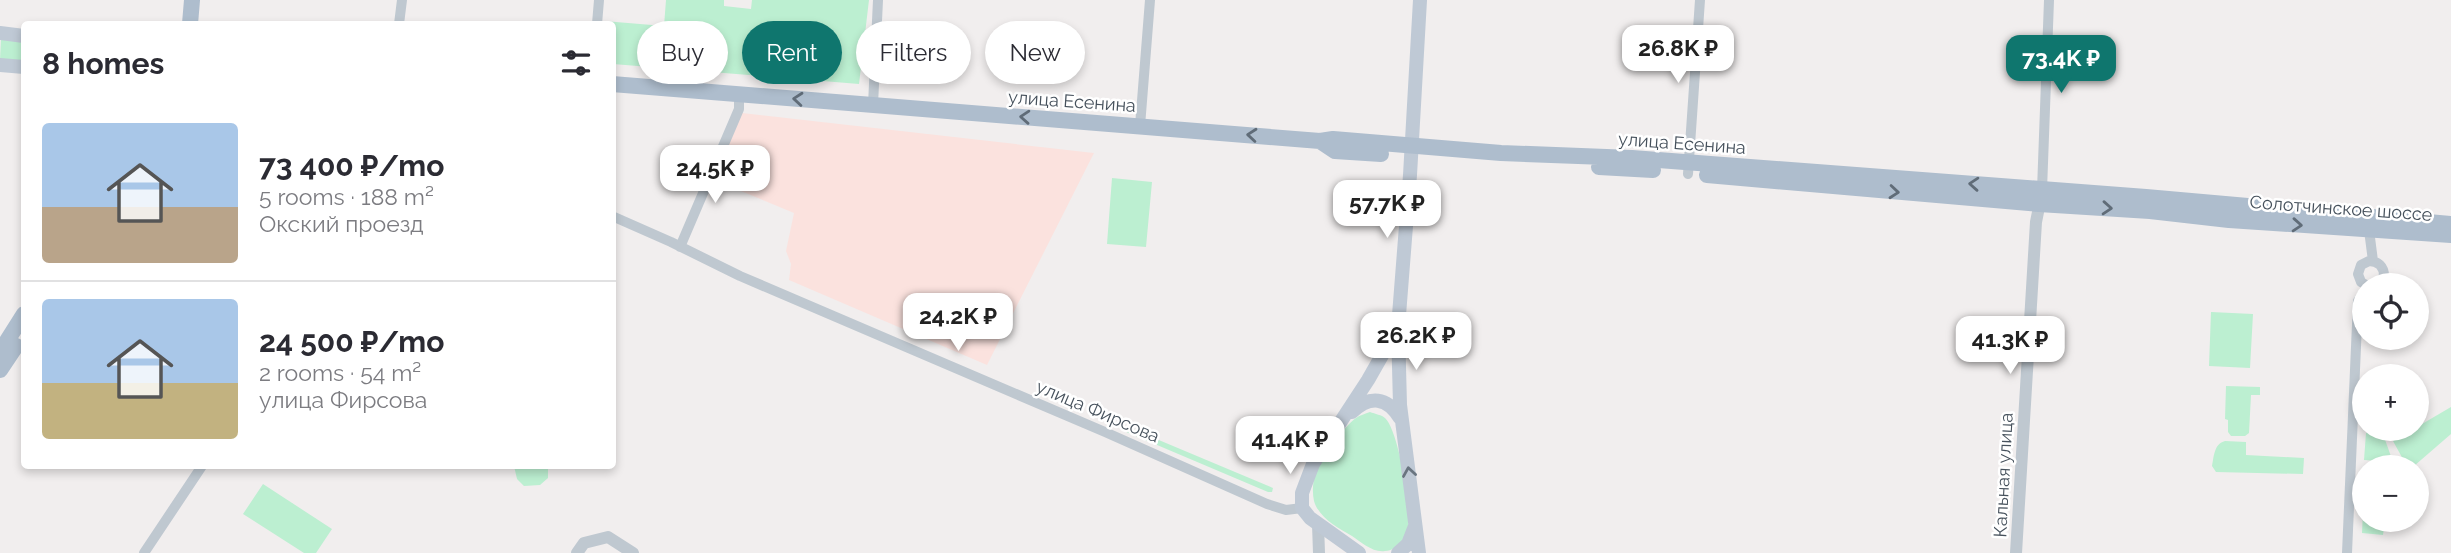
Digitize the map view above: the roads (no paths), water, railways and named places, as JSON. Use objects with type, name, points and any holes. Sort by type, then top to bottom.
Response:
[{"type":"main road","points":[[190,21],[192,0]]},
{"type":"main road","points":[[201,21],[202,0]]},
{"type":"main road","points":[[1419,553],[1396,409],[1398,328],[1420,0]]},
{"type":"main road","points":[[0,33],[21,36]]},
{"type":"main road","points":[[0,65],[21,67]]},
{"type":"main road","name":"улица Есенина","points":[[616,84],[1320,141],[1333,139],[1411,150],[1632,158],[1689,168],[2041,197]]},
{"type":"main road","name":"Солотчинское шоссе","points":[[2041,197],[2409,227],[2451,235]]},
{"type":"main road","name":"Солотчинское шоссе","points":[[2229,212],[2369,230],[2451,224]]},
{"type":"main road","points":[[2409,227],[2451,216]]},
{"type":"main road","points":[[2409,227],[2451,245]]},
{"type":"main road","points":[[0,352],[21,319]]},
{"type":"main road","points":[[1359,553],[1318,524],[1302,508],[1302,493],[1313,464],[1368,380],[1398,328]]},
{"type":"main road","points":[[0,370],[21,337]]},
{"type":"main road","points":[[1368,380],[1396,409]]},
{"type":"main road","points":[[1341,423],[1360,405],[1373,401],[1396,409]]},
{"type":"main road","points":[[1398,553],[1408,544],[1415,525]]},
{"type":"street","points":[[399,21],[402,0]]},
{"type":"street","points":[[597,21],[599,0]]},
{"type":"street","points":[[873,105],[877,0]]},
{"type":"street","points":[[1140,126],[1150,0]]},
{"type":"street","points":[[1689,168],[1700,0]]},
{"type":"street","points":[[2041,197],[2049,0]]},
{"type":"street","points":[[680,247],[739,109],[739,94]]},
{"type":"street","name":"Кальная улица","points":[[2016,553],[2036,222],[2041,197]]},
{"type":"street","name":"улица Фирсова","points":[[616,218],[796,301],[1267,504],[1286,510],[1302,508]]},
{"type":"street","points":[[2369,230],[2373,261]]},
{"type":"street","points":[[2359,273],[2365,262],[2373,261],[2381,265],[2384,273]]},
{"type":"street","points":[[2347,553],[2356,350]]},
{"type":"street","points":[[144,553],[200,469]]},
{"type":"street","points":[[1318,524],[1319,553]]},
{"type":"street","points":[[577,553],[584,543],[608,537],[633,553]]}]
